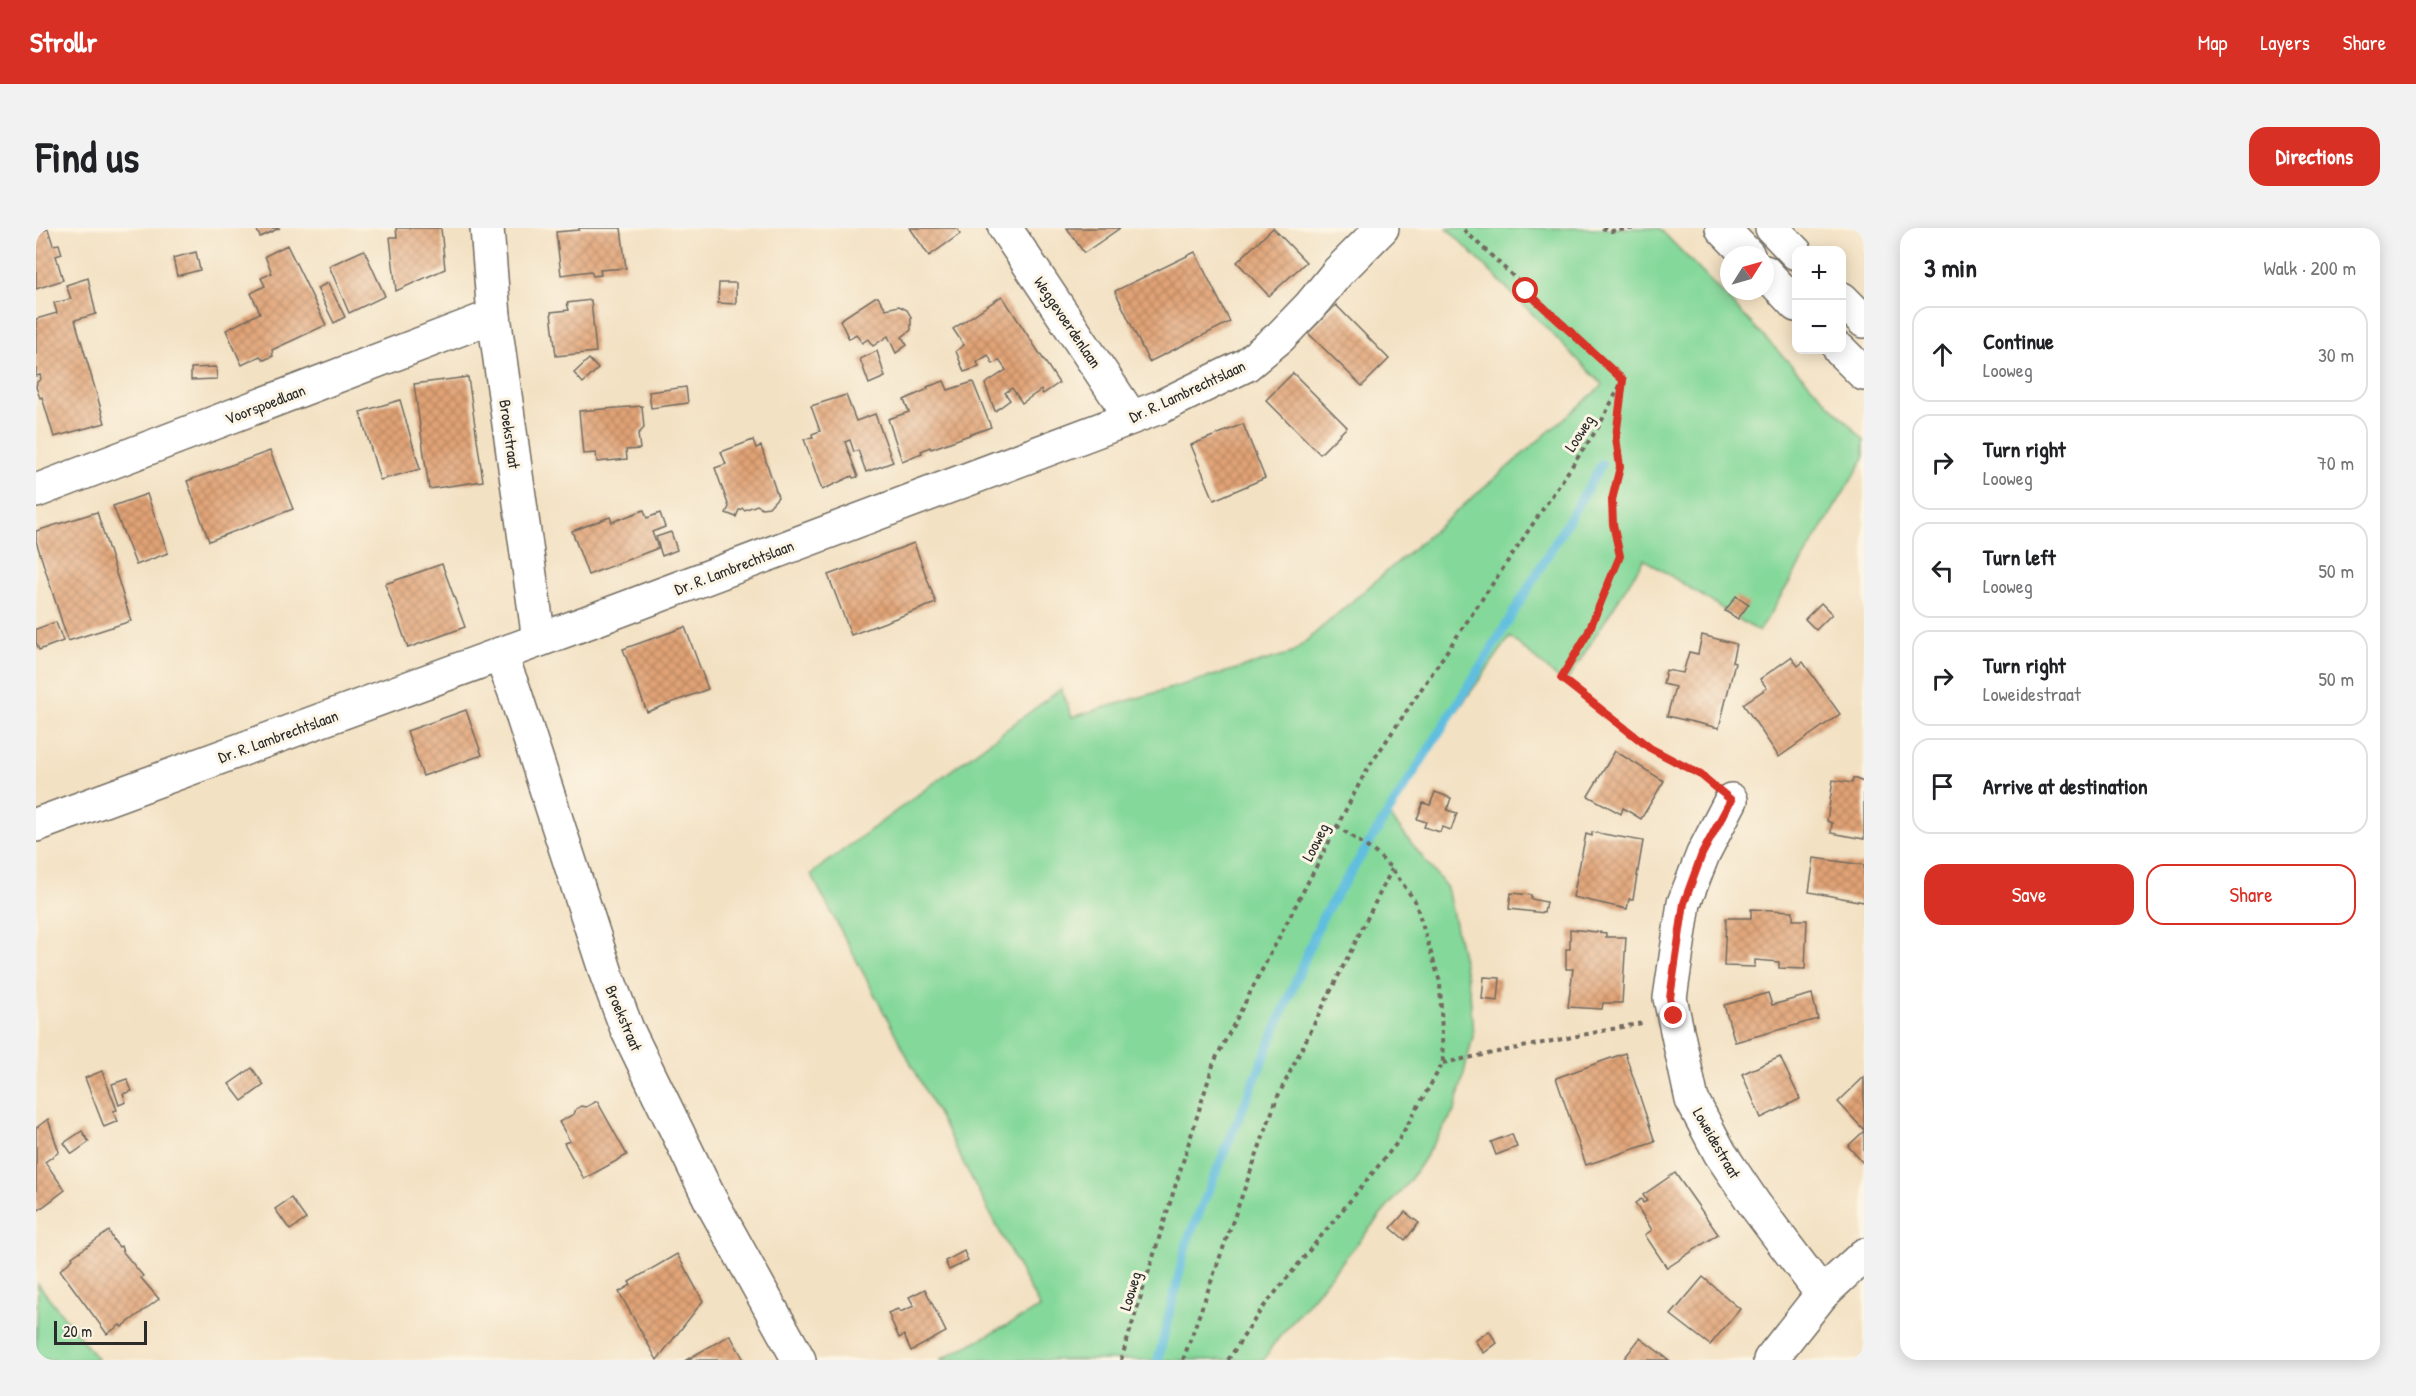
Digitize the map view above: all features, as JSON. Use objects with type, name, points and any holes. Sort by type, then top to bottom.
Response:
[{"type":"street","name":"Broekstraat","points":[[487,228],[494,316],[539,640]]},
{"type":"street","name":"Weggevoerdenlaan","points":[[1005,228],[1131,417]]},
{"type":"street","name":"Dr. R. Lambrechtslaan","points":[[36,825],[539,640],[1160,406],[1246,365],[1280,337],[1338,272],[1382,228]]},
{"type":"street","points":[[1722,228],[1739,246]]},
{"type":"street","points":[[1772,228],[1792,248]]},
{"type":"street","points":[[1774,281],[1792,300]]},
{"type":"street","points":[[1843,300],[1864,321]]},
{"type":"street","name":"Voorspoedlaan","points":[[36,491],[494,316]]},
{"type":"street","points":[[1844,354],[1864,374]]},
{"type":"street","name":"Broekstraat","points":[[500,654],[514,690],[607,976],[627,1029],[710,1199],[799,1360]]},
{"type":"street","name":"Loweidestraat","points":[[1731,800],[1702,854],[1684,903],[1670,998],[1692,1100],[1709,1132],[1755,1205],[1822,1294]]},
{"type":"street","points":[[1770,1360],[1822,1294],[1864,1255]]},
{"type":"path","points":[[1462,228],[1623,380]]},
{"type":"path","points":[[1602,228],[1611,231],[1637,228]]},
{"type":"path","name":"Looweg","points":[[1623,380],[1616,437],[1620,467],[1612,500],[1613,524],[1620,556],[1588,633],[1561,678],[1650,748],[1701,775],[1731,800]]},
{"type":"path","name":"Looweg","points":[[1121,1360],[1214,1062],[1366,771],[1599,426],[1623,380]]},
{"type":"path","points":[[1228,1360],[1261,1310],[1397,1143],[1443,1063],[1440,982],[1416,901],[1392,869],[1377,854],[1337,826]]},
{"type":"path","points":[[1183,1360],[1277,1098],[1392,869]]},
{"type":"path","points":[[1443,1063],[1674,1016]]},
{"type":"green space","points":[[1447,228],[1659,228],[1720,291],[1720,300],[1729,300],[1864,440],[1864,459],[1759,632],[1644,559],[1565,684],[1510,637],[1386,811],[1447,888],[1470,992],[1473,1036],[1455,1110],[1410,1180],[1272,1346],[1264,1360],[940,1360],[1040,1308],[811,874],[1061,689],[1072,717],[1292,653],[1603,385]]},
{"type":"green space","points":[[38,1284],[98,1360],[36,1360]]},
{"type":"building","points":[[256,228],[280,228],[260,237]]},
{"type":"building","points":[[396,228],[441,228],[445,269],[396,291],[390,237],[397,237]]},
{"type":"building","points":[[579,228],[621,228],[626,268],[600,270],[601,275],[593,276],[591,271],[561,275],[556,232],[579,230]]},
{"type":"building","points":[[910,228],[957,228],[960,234],[929,256]]},
{"type":"building","points":[[1067,228],[1120,228],[1084,253]]},
{"type":"building","points":[[1273,228],[1306,262],[1269,296],[1237,262]]},
{"type":"building","points":[[48,229],[53,245],[59,244],[62,254],[56,256],[63,280],[36,289],[36,232]]},
{"type":"building","points":[[287,245],[326,325],[272,350],[273,356],[264,360],[260,356],[242,365],[226,330],[260,313],[251,293],[265,286],[261,278],[272,273],[265,256]]},
{"type":"building","points":[[364,250],[385,296],[349,313],[329,266]]},
{"type":"building","points":[[196,252],[200,270],[177,276],[173,258]]},
{"type":"building","points":[[1195,252],[1230,322],[1149,362],[1115,291]]},
{"type":"building","points":[[88,278],[96,314],[75,320],[105,423],[54,437],[42,397],[40,398],[36,387],[37,382],[41,379],[40,375],[36,376],[36,319],[57,313],[54,303],[71,299],[66,285]]},
{"type":"building","points":[[328,283],[345,317],[334,323],[317,288]]},
{"type":"building","points":[[719,283],[736,283],[736,304],[718,303]]},
{"type":"building","points":[[1002,296],[1059,383],[1043,394],[1041,390],[1022,403],[1012,388],[1005,393],[1010,400],[995,411],[985,384],[1006,370],[999,360],[993,364],[988,355],[977,362],[979,367],[964,372],[956,351],[964,345],[953,329]]},
{"type":"building","points":[[878,297],[886,309],[899,306],[907,310],[911,317],[911,330],[902,337],[907,345],[896,353],[888,336],[873,346],[868,339],[862,343],[856,334],[849,339],[840,320]]},
{"type":"building","points":[[591,300],[596,352],[556,356],[551,312],[569,310],[567,303]]},
{"type":"building","points":[[1336,305],[1389,359],[1362,386],[1308,333]]},
{"type":"building","points":[[877,351],[885,377],[869,384],[860,359]]},
{"type":"building","points":[[589,359],[598,369],[583,383],[574,373]]},
{"type":"building","points":[[216,367],[217,379],[191,380],[191,368]]},
{"type":"building","points":[[1293,373],[1347,427],[1320,454],[1266,400]]},
{"type":"building","points":[[468,377],[483,481],[429,489],[414,384]]},
{"type":"building","points":[[944,381],[948,390],[973,382],[991,427],[931,449],[930,447],[902,461],[888,419],[909,412],[904,400],[928,389],[927,387]]},
{"type":"building","points":[[686,387],[688,403],[651,408],[649,392]]},
{"type":"building","points":[[846,395],[856,421],[875,414],[893,462],[866,472],[858,450],[854,452],[850,440],[845,442],[858,477],[853,478],[852,476],[822,490],[804,439],[813,438],[812,434],[820,431],[811,406]]},
{"type":"building","points":[[400,400],[420,469],[380,480],[360,412]]},
{"type":"building","points":[[642,406],[644,428],[638,434],[640,449],[626,450],[627,459],[597,462],[596,453],[583,454],[579,411]]},
{"type":"building","points":[[1243,424],[1265,478],[1214,500],[1191,445]]},
{"type":"building","points":[[753,440],[756,448],[761,446],[778,497],[769,507],[762,508],[757,505],[744,510],[743,508],[739,510],[736,517],[726,513],[729,507],[715,468],[726,464],[721,452]]},
{"type":"building","points":[[270,451],[293,509],[209,541],[187,481]]},
{"type":"building","points":[[147,494],[168,553],[136,565],[113,506]]},
{"type":"building","points":[[644,510],[647,518],[660,513],[665,527],[652,532],[658,548],[588,575],[572,531],[610,517],[612,522]]},
{"type":"building","points":[[97,512],[131,621],[68,641],[36,541],[36,531]]},
{"type":"building","points":[[671,532],[677,550],[662,556],[656,537]]},
{"type":"building","points":[[914,543],[936,603],[851,635],[828,575]]},
{"type":"building","points":[[442,564],[465,627],[408,648],[385,584]]},
{"type":"building","points":[[1736,596],[1749,604],[1738,619],[1725,611]]},
{"type":"building","points":[[1821,603],[1832,614],[1816,630],[1805,619]]},
{"type":"building","points":[[56,622],[63,641],[39,650],[36,642],[36,629]]},
{"type":"building","points":[[685,627],[708,689],[647,712],[623,649]]},
{"type":"building","points":[[1702,635],[1736,644],[1732,662],[1735,663],[1719,728],[1667,716],[1675,687],[1663,684],[1666,670],[1683,673],[1689,652],[1698,654]]},
{"type":"building","points":[[1791,657],[1798,666],[1803,662],[1840,714],[1779,757],[1743,704],[1767,688],[1760,679]]},
{"type":"building","points":[[466,710],[482,755],[423,776],[407,731]]},
{"type":"building","points":[[1615,751],[1664,781],[1641,819],[1623,808],[1621,814],[1588,796]]},
{"type":"building","points":[[1853,778],[1864,782],[1864,839],[1831,833],[1832,823],[1827,821],[1833,780],[1852,783]]},
{"type":"building","points":[[1435,792],[1451,798],[1447,810],[1457,813],[1451,830],[1442,827],[1440,832],[1424,827],[1426,822],[1417,819],[1423,803],[1430,805]]},
{"type":"building","points":[[1592,832],[1643,841],[1633,899],[1629,899],[1627,909],[1573,897],[1586,834],[1592,836]]},
{"type":"building","points":[[1814,858],[1864,865],[1864,902],[1809,892]]},
{"type":"building","points":[[1511,893],[1531,895],[1531,899],[1546,902],[1544,913],[1509,909]]},
{"type":"building","points":[[1751,909],[1793,911],[1793,920],[1807,920],[1805,969],[1779,968],[1779,962],[1755,960],[1755,967],[1724,966],[1726,918],[1751,918]]},
{"type":"building","points":[[1570,929],[1606,933],[1606,937],[1626,937],[1622,1003],[1603,1003],[1602,1009],[1568,1007],[1573,969],[1566,969],[1566,949],[1570,949]]},
{"type":"building","points":[[1484,977],[1500,978],[1498,1001],[1482,999]]},
{"type":"building","points":[[1768,993],[1772,1005],[1812,994],[1818,1019],[1735,1042],[1724,1005]]},
{"type":"building","points":[[1625,1053],[1655,1142],[1586,1165],[1556,1078]]},
{"type":"building","points":[[1780,1057],[1800,1099],[1761,1118],[1742,1074]]},
{"type":"building","points":[[252,1068],[264,1085],[242,1101],[229,1084]]},
{"type":"building","points":[[102,1071],[117,1110],[113,1111],[118,1121],[104,1127],[85,1078]]},
{"type":"building","points":[[1864,1077],[1864,1130],[1838,1102]]},
{"type":"building","points":[[127,1079],[132,1091],[123,1094],[126,1102],[119,1105],[112,1084]]},
{"type":"building","points":[[597,1101],[627,1155],[584,1179],[564,1143],[570,1141],[559,1122],[574,1114],[581,1106],[586,1107]]},
{"type":"building","points":[[48,1119],[59,1152],[45,1162],[65,1190],[36,1212],[36,1128]]},
{"type":"building","points":[[82,1131],[89,1142],[72,1154],[64,1143]]},
{"type":"building","points":[[1864,1131],[1864,1164],[1848,1146]]},
{"type":"building","points":[[1512,1134],[1517,1147],[1496,1155],[1491,1142]]},
{"type":"building","points":[[1675,1173],[1718,1234],[1667,1268],[1645,1235],[1652,1230],[1635,1203],[1641,1199],[1643,1203],[1647,1201],[1643,1195]]},
{"type":"building","points":[[291,1198],[306,1219],[290,1230],[275,1209]]},
{"type":"building","points":[[1405,1212],[1419,1223],[1405,1240],[1391,1228]]},
{"type":"building","points":[[109,1231],[114,1241],[119,1247],[121,1246],[123,1252],[143,1276],[141,1278],[159,1299],[122,1327],[120,1325],[107,1334],[60,1270],[73,1259],[72,1257]]},
{"type":"building","points":[[964,1251],[968,1261],[949,1270],[945,1261]]},
{"type":"building","points":[[677,1254],[703,1301],[657,1360],[619,1292],[631,1285],[629,1282]]},
{"type":"building","points":[[1703,1277],[1740,1309],[1710,1345],[1671,1315]]},
{"type":"building","points":[[925,1289],[946,1332],[911,1351],[904,1335],[899,1338],[888,1313],[898,1309],[900,1312],[914,1306],[909,1297]]},
{"type":"building","points":[[1489,1331],[1497,1343],[1484,1353],[1475,1341]]},
{"type":"building","points":[[730,1335],[744,1360],[686,1360]]},
{"type":"building","points":[[1640,1338],[1669,1360],[1623,1360]]},
{"type":"waterway","points":[[1158,1360],[1187,1242],[1322,918],[1490,652],[1602,464]]},
{"type":"route","points":[[1526,291],[1623,380],[1616,437],[1620,467],[1612,500],[1613,524],[1620,556],[1588,633],[1561,678],[1650,748],[1701,775],[1731,800],[1702,854],[1684,903],[1670,998],[1674,1016]]}]
